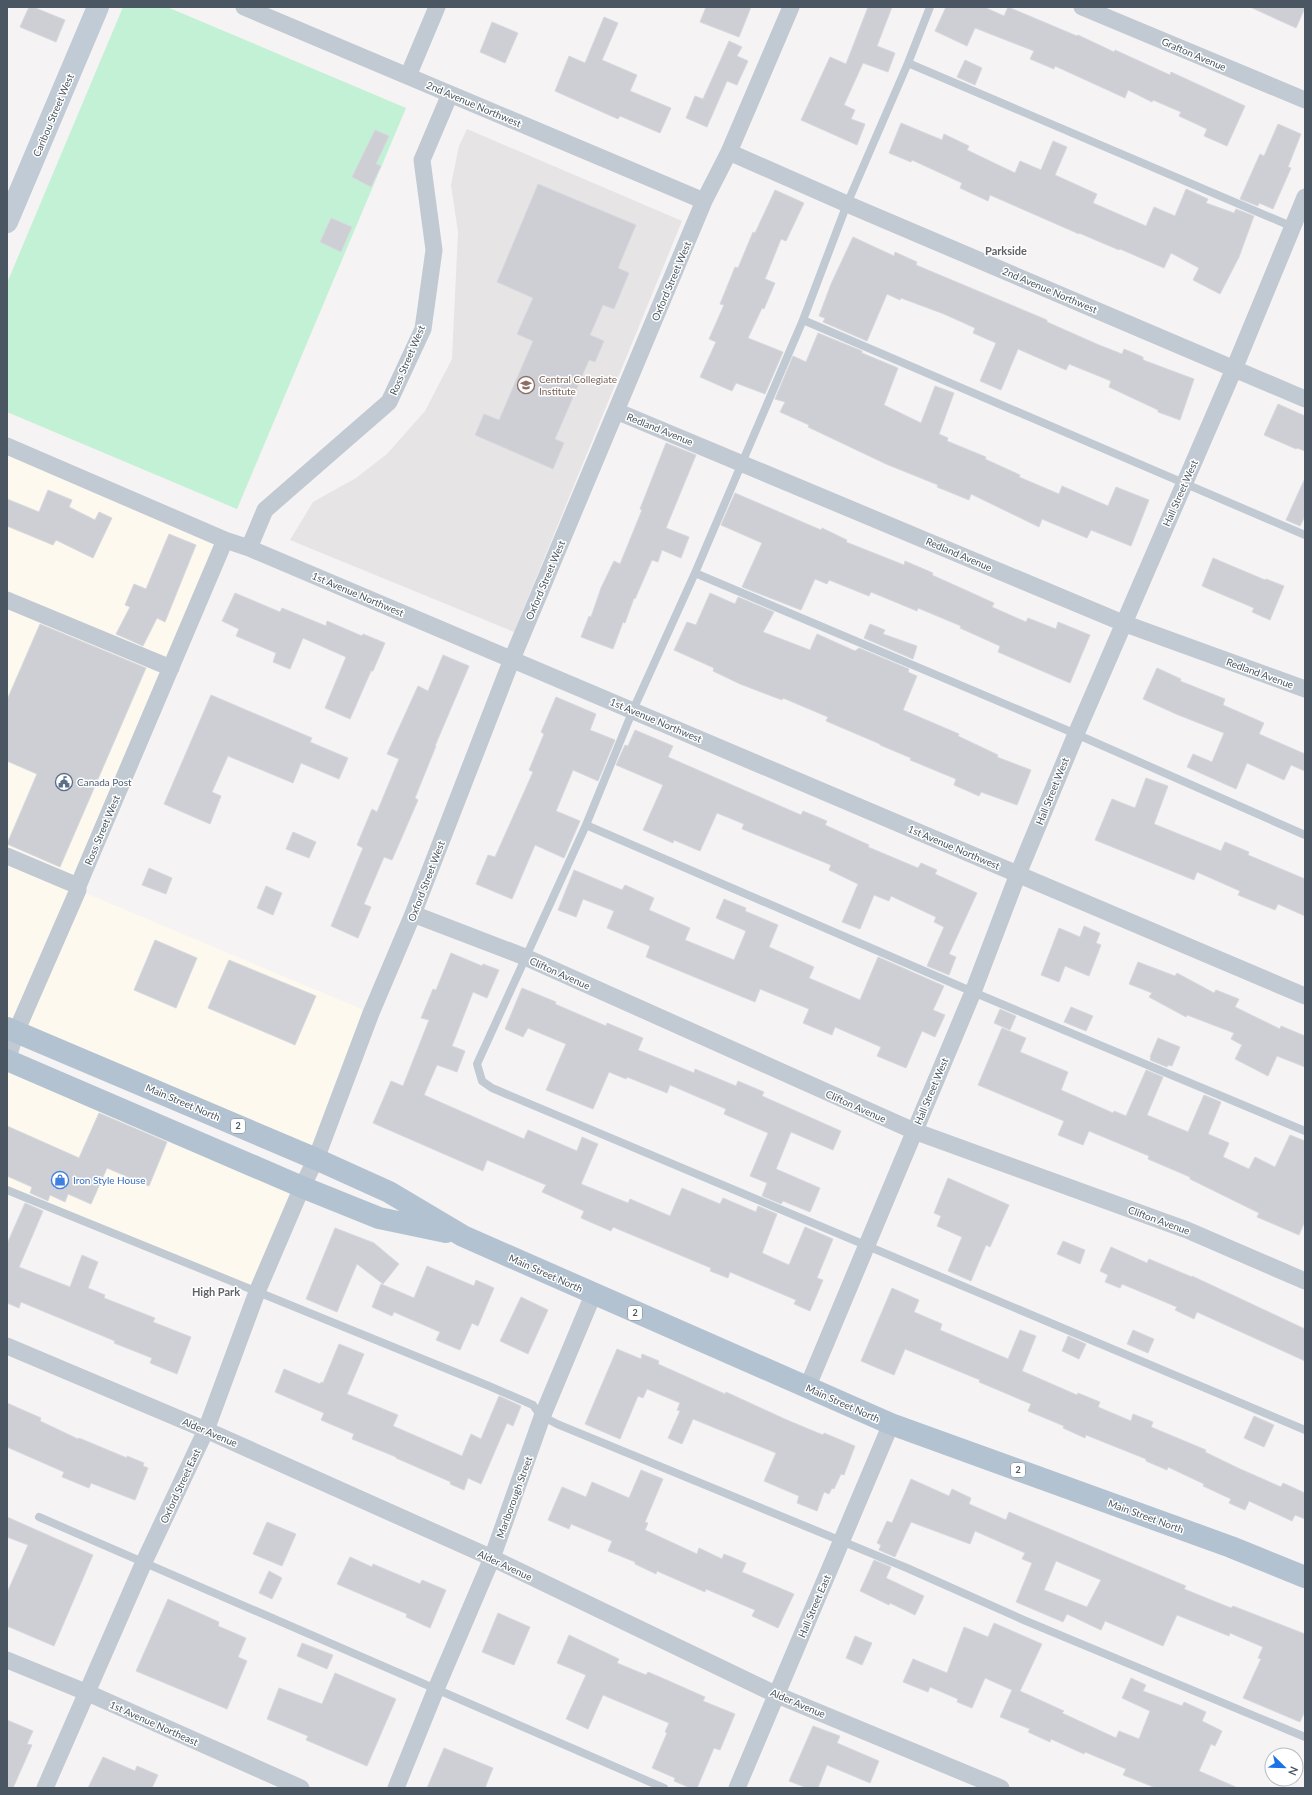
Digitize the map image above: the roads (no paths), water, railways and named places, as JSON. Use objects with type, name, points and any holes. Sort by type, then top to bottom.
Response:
[{"type":"main road","name":"Main Street North","points":[[12,1030],[316,1159],[389,1192],[463,1236],[593,1295],[891,1424],[1231,1547],[1305,1577]]},
{"type":"main road","name":"Main Street North","points":[[7,1060],[302,1187],[379,1218],[463,1236]]},
{"type":"main road","name":"Main Street North","points":[[1231,1547],[1305,1590]]},
{"type":"street","name":"Caribou Street West","points":[[7,222],[98,7]]},
{"type":"street","name":"2nd Avenue Northwest","points":[[244,7],[704,201]]},
{"type":"street","points":[[408,76],[437,7]]},
{"type":"street","name":"Oxford Street West","points":[[316,1159],[371,1012],[413,914],[512,659],[704,201],[729,152],[791,7]]},
{"type":"street","name":"Grafton Avenue","points":[[1082,7],[1305,100]]},
{"type":"street","name":"Ross Street West","points":[[249,548],[265,510],[389,402],[423,328],[434,250],[422,160],[450,94]]},
{"type":"street","name":"2nd Avenue Northwest","points":[[729,152],[847,204],[1305,399]]},
{"type":"street","name":"Hall Street West","points":[[807,1388],[973,992],[1018,874],[1076,734],[1234,369],[1305,197]]},
{"type":"street","name":"Redland Avenue","points":[[616,411],[1123,623],[1305,688]]},
{"type":"street","name":"1st Avenue Northwest","points":[[7,446],[225,540],[249,548],[633,710],[1305,996]]},
{"type":"street","name":"Ross Street West","points":[[7,1060],[12,1030],[78,890],[78,886],[225,540]]},
{"type":"street","points":[[7,600],[171,668]]},
{"type":"street","points":[[7,856],[78,886]]},
{"type":"street","name":"Clifton Avenue","points":[[413,914],[525,957],[914,1132],[1186,1230],[1305,1281]]},
{"type":"street","name":"Oxford Street East","points":[[45,1788],[88,1694],[144,1562],[206,1430],[257,1292],[302,1187],[316,1159]]},
{"type":"street","name":"Marlborough Street","points":[[396,1788],[436,1689],[492,1558],[542,1417],[593,1295]]},
{"type":"street","name":"Alder Avenue","points":[[7,1346],[206,1430],[492,1558],[777,1695],[1001,1788]]},
{"type":"street","name":"Hall Street East","points":[[737,1788],[891,1424]]},
{"type":"street","name":"1st Avenue Northeast","points":[[7,1660],[301,1788]]},
{"type":"lane","points":[[930,7],[908,63],[847,204],[803,320],[695,573],[633,710],[586,825],[477,1064],[482,1081],[492,1088],[1305,1430]]},
{"type":"lane","points":[[908,63],[1293,227]]},
{"type":"lane","points":[[803,320],[1305,535]]},
{"type":"lane","points":[[695,573],[1076,734],[1305,835]]},
{"type":"lane","points":[[586,825],[973,992],[1305,1131]]},
{"type":"lane","points":[[7,1190],[533,1405],[542,1417],[842,1541],[1034,1624],[1305,1737]]},
{"type":"lane","points":[[39,1517],[664,1788]]},
{"type":"place","name":"Central Collegiate Institute","points":[[526,385]]},
{"type":"place","name":"Canada Post","points":[[64,782]]},
{"type":"place","name":"Iron Style House","points":[[60,1180]]},
{"type":"district","name":"Parkside","points":[[1006,251]]},
{"type":"district","name":"High Park","points":[[216,1292]]}]
